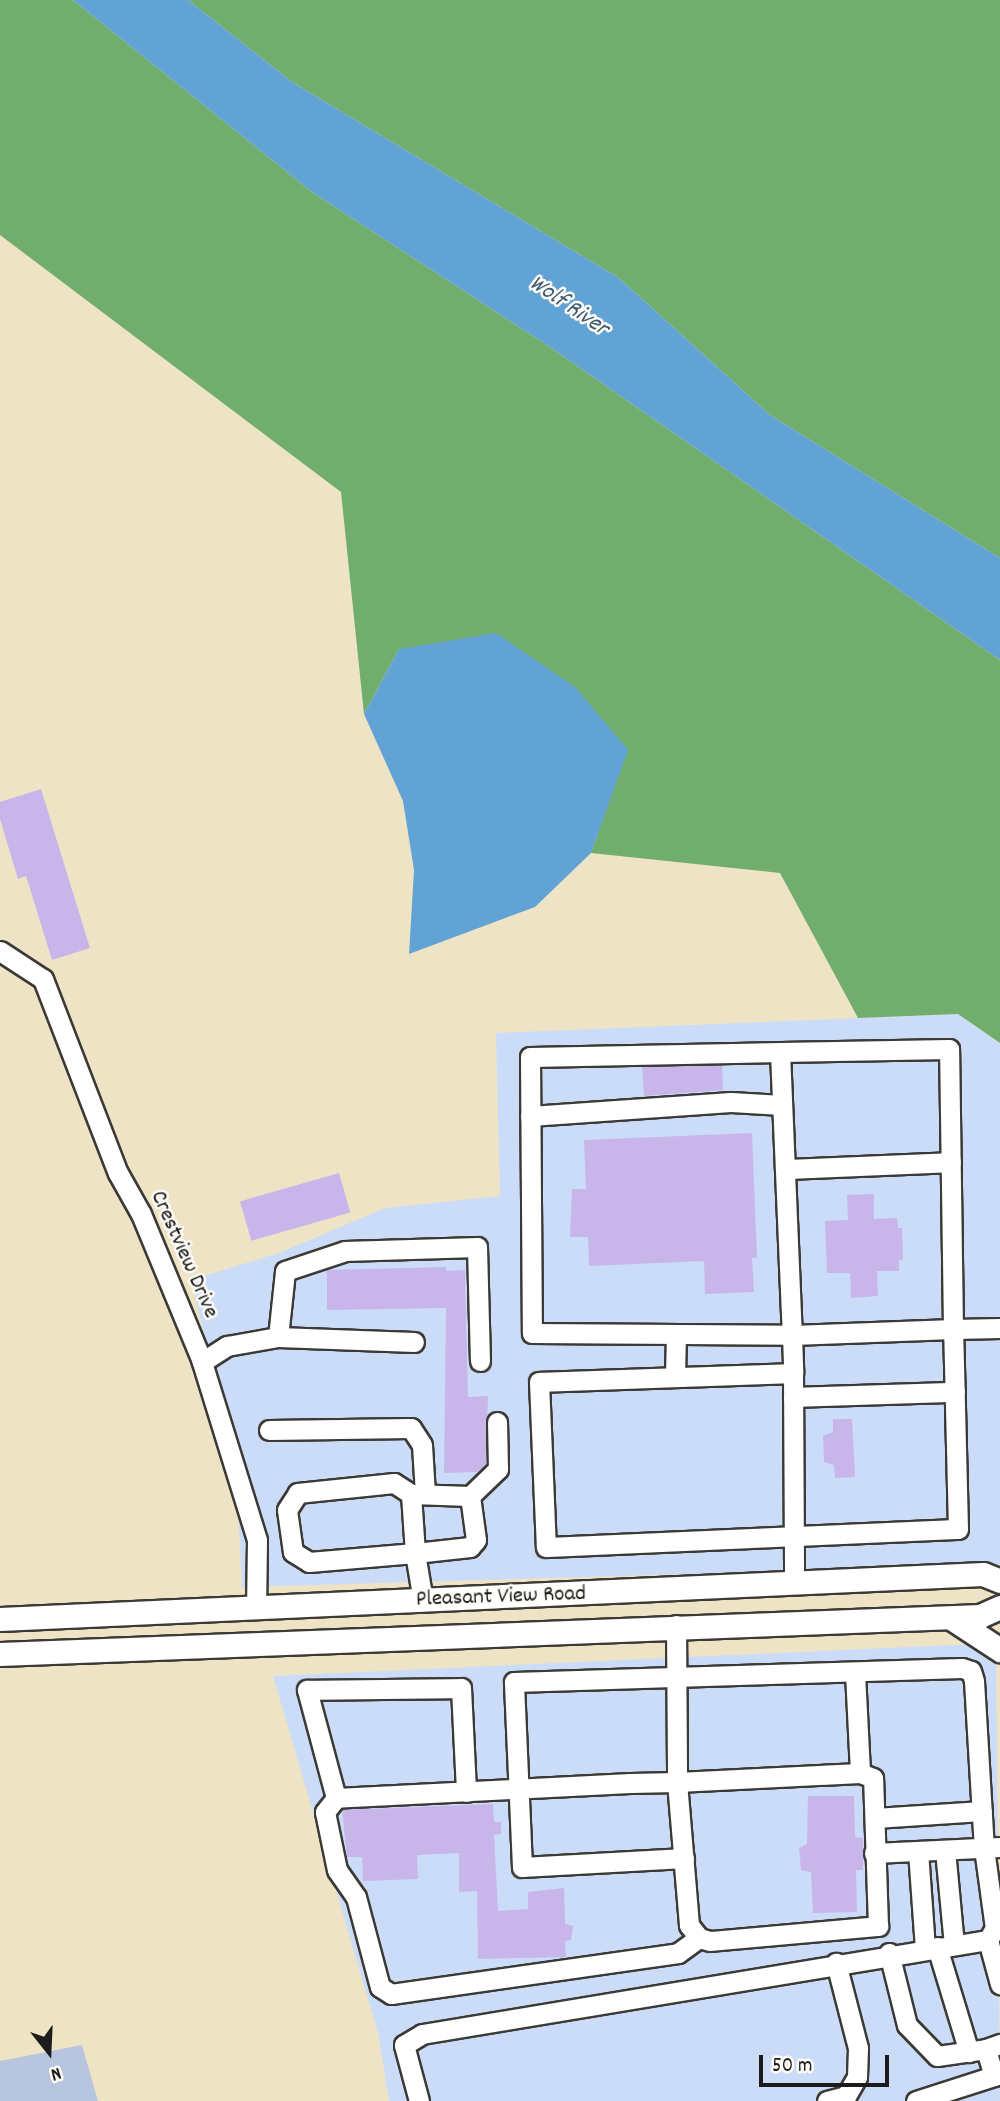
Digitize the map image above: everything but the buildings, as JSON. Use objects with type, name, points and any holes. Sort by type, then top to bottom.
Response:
[{"type":"main road","name":"Pleasant View Road","points":[[0,1619],[983,1574],[1000,1581]]},
{"type":"main road","points":[[791,1620],[794,1584]]},
{"type":"main road","name":"Pleasant View Road","points":[[0,1654],[791,1620],[980,1616],[1000,1607]]},
{"type":"main road","points":[[77,1651],[78,1616]]},
{"type":"main road","points":[[948,1616],[1000,1650]]},
{"type":"street","name":"Crestview Drive","points":[[0,951],[43,979],[118,1173],[141,1214],[202,1362],[257,1540],[256,1608]]},
{"type":"street","points":[[793,1373],[675,1375],[538,1382],[546,1547],[958,1530],[955,1392],[954,1329],[949,1049],[530,1057],[532,1333],[792,1335],[954,1329],[1000,1328]]},
{"type":"street","points":[[780,1052],[792,1335],[794,1584]]},
{"type":"street","points":[[530,1116],[731,1102],[782,1105]]},
{"type":"street","points":[[785,1169],[951,1162]]},
{"type":"street","points":[[278,1337],[285,1271],[345,1251],[477,1247],[480,1361]]},
{"type":"street","points":[[675,1375],[676,1334]]},
{"type":"street","points":[[202,1362],[226,1346],[278,1337],[414,1342]]},
{"type":"street","points":[[793,1397],[955,1392]]},
{"type":"street","points":[[470,1496],[476,1540],[470,1546],[309,1562],[293,1552],[287,1510],[298,1493],[394,1483],[418,1494],[470,1496],[498,1469],[497,1422]]},
{"type":"street","points":[[269,1430],[411,1428],[422,1445],[415,1553],[423,1601]]},
{"type":"street","points":[[676,1625],[677,1782],[689,1925],[699,1938],[710,1941],[878,1926],[873,1778],[860,1773],[677,1782],[518,1789],[336,1798],[325,1812],[337,1870],[356,1897],[380,1987],[391,1994],[678,1953],[699,1938]]},
{"type":"street","points":[[684,1858],[522,1867],[514,1682],[971,1671],[982,1811],[992,1847],[995,1928],[988,1940],[1000,1984]]},
{"type":"street","points":[[855,1673],[860,1773]]},
{"type":"street","points":[[336,1798],[307,1690],[461,1688],[466,1792]]},
{"type":"street","points":[[875,1818],[982,1811]]},
{"type":"street","points":[[874,1853],[992,1847]]},
{"type":"street","points":[[939,1947],[944,1850]]},
{"type":"street","points":[[916,2101],[997,2075],[939,1947],[918,1851]]},
{"type":"street","points":[[419,2101],[404,2045],[411,2038],[889,1953],[988,1940]]},
{"type":"street","points":[[889,1953],[906,2025],[937,2056],[985,2048]]},
{"type":"street","points":[[827,2101],[846,2096],[857,2077],[858,2048],[835,1963]]},
{"type":"shaded area","points":[[958,1014],[1000,1043],[1000,1565],[242,1587],[236,1467],[191,1280],[279,1253],[385,1208],[500,1196],[496,1033]]},
{"type":"shaded area","points":[[996,1643],[1000,2101],[389,2101],[378,2033],[273,1676]]},
{"type":"shaded area","points":[[82,2045],[98,2101],[0,2101],[0,2061]]},
{"type":"green space","points":[[0,0],[73,0],[312,192],[550,347],[1000,660],[1000,1043],[958,1014],[858,1018],[780,873],[591,853],[627,750],[399,649],[364,714],[341,492],[0,235]]},
{"type":"green space","points":[[188,0],[1000,0],[1000,558],[770,415],[619,278],[292,82]]},
{"type":"water","name":"Wolf River","points":[[73,0],[188,0],[292,82],[619,278],[770,415],[1000,558],[1000,660],[550,347],[312,192]]},
{"type":"water","points":[[496,633],[575,687],[628,750],[591,853],[535,907],[409,954],[414,870],[403,801],[364,714],[399,649]]}]
